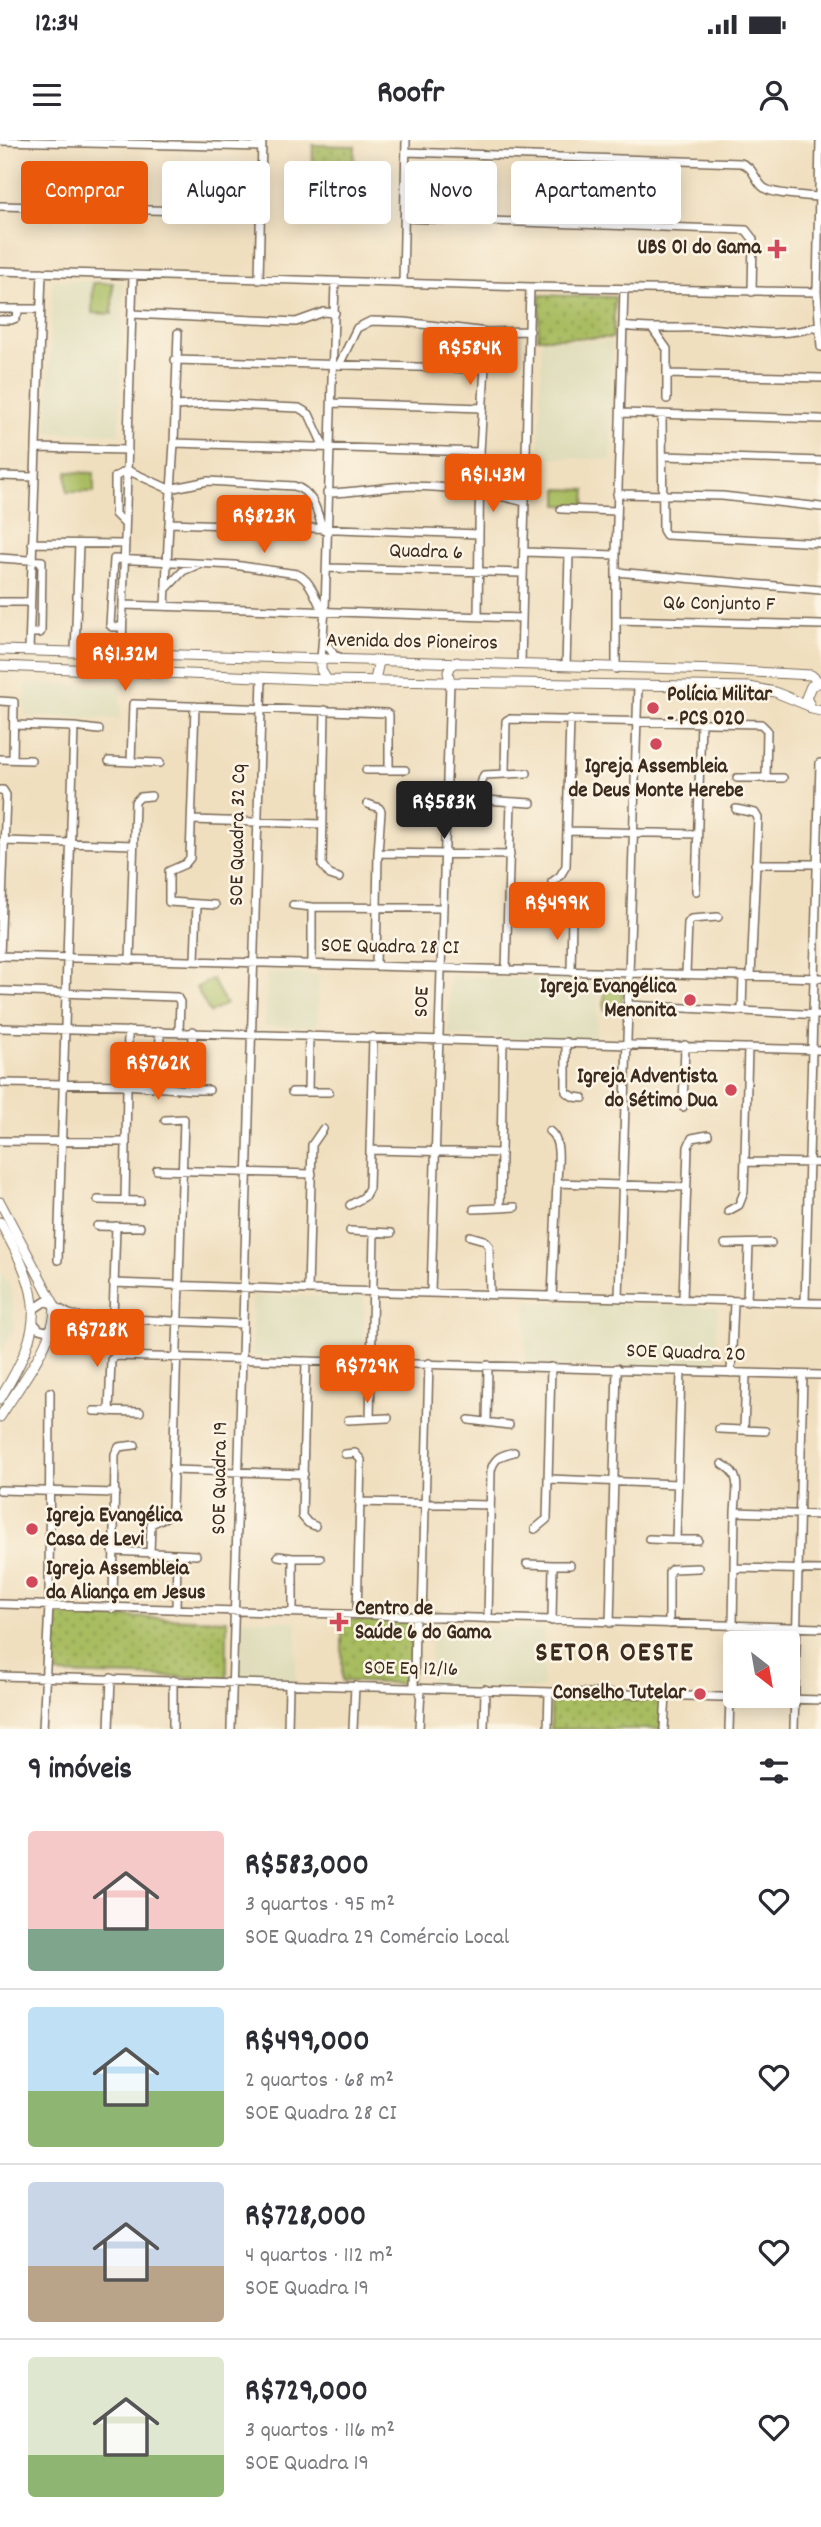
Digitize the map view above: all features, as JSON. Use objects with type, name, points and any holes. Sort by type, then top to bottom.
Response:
[{"type":"main road","name":"Avenida dos Pioneiros","points":[[0,650],[719,670],[811,674],[819,679]]},
{"type":"main road","points":[[129,671],[139,666],[165,667],[166,662],[161,655]]},
{"type":"main road","points":[[177,674],[173,666],[176,659],[220,660],[225,657]]},
{"type":"main road","points":[[321,659],[321,670],[327,680]]},
{"type":"main road","points":[[374,660],[378,666],[375,680]]},
{"type":"main road","points":[[450,682],[447,672],[450,666],[457,662]]},
{"type":"main road","name":"Avenida dos Pioneiros","points":[[0,666],[327,680],[764,688],[820,712]]},
{"type":"main road","points":[[719,670],[723,680],[719,687]]},
{"type":"main road","points":[[809,706],[806,698],[808,689],[819,679]]},
{"type":"main road","points":[[0,1202],[54,1304],[56,1313],[54,1327],[0,1417]]},
{"type":"main road","points":[[0,1222],[28,1275],[34,1309],[25,1354],[0,1399]]},
{"type":"street","points":[[403,284],[406,140]]},
{"type":"street","points":[[820,140],[817,292],[821,346]]},
{"type":"street","points":[[0,141],[262,144]]},
{"type":"street","points":[[405,152],[741,163],[750,167],[760,184],[769,191],[817,197]]},
{"type":"street","points":[[0,206],[162,210]]},
{"type":"street","points":[[404,218],[746,230],[753,239],[752,292]]},
{"type":"street","points":[[259,280],[261,224]]},
{"type":"street","points":[[0,271],[403,284],[817,292]]},
{"type":"street","points":[[29,651],[42,272]]},
{"type":"street","points":[[122,653],[133,275]]},
{"type":"street","points":[[321,659],[327,568],[327,447],[336,365],[335,282]]},
{"type":"street","points":[[521,664],[530,287]]},
{"type":"street","points":[[616,669],[617,494],[624,289]]},
{"type":"street","points":[[0,309],[41,309]]},
{"type":"street","points":[[0,320],[16,318],[19,310]]},
{"type":"street","points":[[132,314],[296,322],[324,312],[335,313]]},
{"type":"street","points":[[336,365],[357,328],[371,321],[405,321],[487,332],[530,331]]},
{"type":"street","points":[[623,326],[729,329],[782,334],[819,326]]},
{"type":"street","points":[[652,328],[667,349],[667,399]]},
{"type":"street","points":[[478,615],[480,452],[487,332]]},
{"type":"street","points":[[165,606],[178,333]]},
{"type":"street","points":[[175,360],[485,369]]},
{"type":"street","points":[[668,374],[821,378]]},
{"type":"street","points":[[332,403],[482,408]]},
{"type":"street","points":[[175,406],[209,404],[299,408],[309,414],[327,447]]},
{"type":"street","points":[[621,413],[821,419]]},
{"type":"street","points":[[662,415],[663,530],[666,535],[821,543]]},
{"type":"street","points":[[174,443],[480,452]]},
{"type":"street","points":[[36,448],[128,450]]},
{"type":"street","points":[[664,456],[821,461]]},
{"type":"street","points":[[127,470],[169,489],[208,481],[302,488],[312,499],[325,530]]},
{"type":"street","points":[[0,476],[35,477]]},
{"type":"street","points":[[156,483],[171,477]]},
{"type":"street","points":[[480,481],[497,496]]},
{"type":"street","points":[[327,493],[408,487],[464,489],[525,502]]},
{"type":"street","points":[[617,494],[738,497],[821,508]]},
{"type":"street","points":[[561,509],[617,511]]},
{"type":"street","points":[[169,523],[479,534]]},
{"type":"street","points":[[32,543],[125,544]]},
{"type":"street","points":[[75,652],[79,544]]},
{"type":"street","points":[[524,552],[616,555]]},
{"type":"street","points":[[566,666],[569,554]]},
{"type":"street","points":[[0,558],[42,561],[41,631],[30,633]]},
{"type":"street","points":[[122,627],[110,625],[114,559],[234,565],[297,573],[309,584],[323,610]]},
{"type":"street","points":[[166,589],[183,571],[201,564]]},
{"type":"street","name":"Quadra 6","points":[[327,568],[523,573]]},
{"type":"street","points":[[616,572],[821,590]]},
{"type":"street","points":[[0,602],[29,603]]},
{"type":"street","points":[[123,605],[521,618]]},
{"type":"street","name":"Q6 Conjunto F","points":[[616,620],[821,625]]},
{"type":"street","points":[[323,640],[334,655],[344,659]]},
{"type":"street","name":"SOE Quadra 32 Cq","points":[[254,963],[262,678]]},
{"type":"street","name":"SOE","points":[[431,1292],[450,682]]},
{"type":"street","points":[[618,1298],[638,685]]},
{"type":"street","points":[[0,701],[14,702],[13,759]]},
{"type":"street","points":[[131,762],[132,704],[389,714],[389,770]]},
{"type":"street","points":[[195,706],[190,858],[185,864],[169,871],[169,902],[215,905]]},
{"type":"street","points":[[325,710],[322,865],[330,875],[339,878]]},
{"type":"street","points":[[552,882],[566,866],[570,719]]},
{"type":"street","points":[[505,774],[508,720],[701,721],[765,726],[765,779]]},
{"type":"street","points":[[696,891],[701,721]]},
{"type":"street","points":[[14,725],[99,730]]},
{"type":"street","points":[[58,1260],[74,727]]},
{"type":"street","points":[[0,759],[31,760]]},
{"type":"street","points":[[109,761],[160,763]]},
{"type":"street","points":[[806,1302],[818,1015],[820,763]]},
{"type":"street","points":[[366,769],[405,770]]},
{"type":"street","points":[[527,774],[484,775],[481,795],[485,800],[531,803]]},
{"type":"street","points":[[737,778],[783,778]]},
{"type":"street","points":[[0,956],[2,790]]},
{"type":"street","points":[[130,960],[135,802],[140,797],[151,796]]},
{"type":"street","points":[[506,969],[510,802]]},
{"type":"street","points":[[368,804],[382,811],[378,853],[376,966]]},
{"type":"street","points":[[736,809],[755,813],[758,818],[747,976],[742,1010]]},
{"type":"street","points":[[192,820],[322,824]]},
{"type":"street","points":[[568,831],[697,834]]},
{"type":"street","points":[[3,841],[134,845]]},
{"type":"street","points":[[378,853],[510,855]]},
{"type":"street","points":[[755,864],[820,864]]},
{"type":"street","points":[[195,961],[197,904]]},
{"type":"street","points":[[293,905],[442,908]]},
{"type":"street","points":[[312,907],[312,964]]},
{"type":"street","points":[[546,913],[589,915]]},
{"type":"street","points":[[570,972],[572,914]]},
{"type":"street","points":[[686,974],[688,923],[691,919],[718,917]]},
{"type":"street","name":"SOE Quadra 28 CI","points":[[0,956],[818,978]]},
{"type":"street","points":[[252,1033],[254,963]]},
{"type":"street","points":[[0,990],[177,997],[180,1002],[179,1031]]},
{"type":"street","points":[[627,1004],[818,1015]]},
{"type":"street","points":[[0,1028],[193,1031],[817,1050]]},
{"type":"street","points":[[125,1201],[128,1031]]},
{"type":"street","points":[[159,1072],[160,1031]]},
{"type":"street","points":[[192,1090],[193,1031]]},
{"type":"street","name":"SOE Quadra 19","points":[[231,1729],[252,1033]]},
{"type":"street","points":[[308,1093],[309,1035]]},
{"type":"street","points":[[350,1205],[367,1193],[373,1037]]},
{"type":"street","points":[[500,1208],[503,1041]]},
{"type":"street","points":[[566,1042],[566,1092],[583,1098]]},
{"type":"street","points":[[683,1107],[685,1045]]},
{"type":"street","points":[[728,1211],[742,1200],[748,1048]]},
{"type":"street","points":[[4,1083],[126,1085],[209,1090]]},
{"type":"street","points":[[292,1092],[329,1092]]},
{"type":"street","points":[[150,1552],[151,1524],[171,1513],[184,1119],[165,1120]]},
{"type":"street","points":[[308,1290],[312,1145],[323,1129]]},
{"type":"street","points":[[549,1131],[555,1135],[557,1143],[552,1297]]},
{"type":"street","points":[[683,1300],[690,1141],[708,1135]]},
{"type":"street","points":[[0,1141],[125,1142]]},
{"type":"street","points":[[370,1150],[501,1153]]},
{"type":"street","points":[[745,1162],[821,1163]]},
{"type":"street","points":[[157,1170],[312,1174]]},
{"type":"street","points":[[557,1183],[686,1186]]},
{"type":"street","points":[[99,1200],[141,1202]]},
{"type":"street","points":[[474,1209],[515,1208]]},
{"type":"street","points":[[97,1226],[139,1227]]},
{"type":"street","points":[[113,1318],[116,1226]]},
{"type":"street","points":[[350,1231],[391,1233]]},
{"type":"street","points":[[370,1419],[374,1233]]},
{"type":"street","points":[[470,1237],[484,1240],[489,1246],[490,1294]]},
{"type":"street","points":[[725,1244],[771,1243]]},
{"type":"street","points":[[747,1302],[749,1244]]},
{"type":"street","points":[[113,1283],[821,1303]]},
{"type":"street","points":[[34,1309],[46,1301],[69,1314],[81,1317],[242,1324]]},
{"type":"street","points":[[731,1373],[734,1301]]},
{"type":"street","points":[[33,1322],[43,1331],[81,1317]]},
{"type":"street","points":[[109,1412],[113,1357],[241,1358]]},
{"type":"street","name":"SOE Quadra 20","points":[[241,1358],[821,1376]]},
{"type":"street","points":[[306,1361],[302,1516],[315,1526]]},
{"type":"street","points":[[419,1729],[418,1618],[426,1504],[429,1363]]},
{"type":"street","points":[[487,1422],[488,1365]]},
{"type":"street","points":[[535,1529],[547,1518],[551,1367]]},
{"type":"street","points":[[610,1623],[617,1368]]},
{"type":"street","points":[[676,1540],[681,1372]]},
{"type":"street","points":[[744,1429],[746,1374]]},
{"type":"street","points":[[797,1631],[803,1375]]},
{"type":"street","points":[[43,1729],[49,1606],[50,1392]]},
{"type":"street","points":[[94,1411],[140,1412]]},
{"type":"street","points":[[348,1420],[388,1418]]},
{"type":"street","points":[[469,1420],[509,1425]]},
{"type":"street","points":[[719,1429],[765,1431]]},
{"type":"street","points":[[113,1609],[117,1449],[135,1445]]},
{"type":"street","points":[[488,1619],[492,1465],[499,1456],[514,1452]]},
{"type":"street","points":[[345,1454],[355,1453],[360,1457],[357,1614]]},
{"type":"street","points":[[722,1464],[736,1476],[733,1625]]},
{"type":"street","points":[[172,1470],[304,1474]]},
{"type":"street","points":[[548,1479],[678,1484]]},
{"type":"street","points":[[0,1490],[116,1493]]},
{"type":"street","points":[[359,1502],[489,1505]]},
{"type":"street","points":[[735,1512],[821,1515]]},
{"type":"street","points":[[649,1539],[698,1540]]},
{"type":"street","points":[[113,1551],[196,1555]]},
{"type":"street","points":[[176,1610],[177,1554]]},
{"type":"street","points":[[278,1556],[320,1559]]},
{"type":"street","points":[[293,1558],[293,1612]]},
{"type":"street","points":[[527,1564],[569,1565]]},
{"type":"street","points":[[552,1621],[553,1565]]},
{"type":"street","points":[[669,1624],[669,1572],[672,1569],[698,1568]]},
{"type":"street","points":[[734,1568],[821,1570]]},
{"type":"street","points":[[0,1605],[821,1628]]},
{"type":"street","name":"SOE Eq 12/16","points":[[0,1676],[723,1698]]},
{"type":"street","points":[[109,1729],[111,1678]]},
{"type":"street","points":[[173,1680],[173,1729]]},
{"type":"street","points":[[288,1729],[289,1686]]},
{"type":"street","points":[[354,1729],[355,1686]]},
{"type":"street","points":[[484,1729],[485,1689]]},
{"type":"street","points":[[548,1729],[550,1692]]},
{"type":"street","points":[[664,1729],[666,1695]]},
{"type":"street","name":"SOE Eq 12/16","points":[[800,1699],[821,1700]]},
{"type":"street","points":[[729,1729],[730,1708]]},
{"type":"street","points":[[794,1708],[794,1729]]},
{"type":"shaded area","points":[[53,280],[123,282],[119,434],[47,432]]},
{"type":"shaded area","points":[[542,340],[612,342],[611,460],[539,457]]},
{"type":"shaded area","points":[[26,684],[121,686],[120,719],[25,716]]},
{"type":"shaded area","points":[[267,973],[319,975],[317,1026],[265,1026]]},
{"type":"shaded area","points":[[450,977],[600,980],[596,1040],[448,1036]]},
{"type":"shaded area","points":[[0,1271],[12,1290],[14,1329],[0,1354]]},
{"type":"shaded area","points":[[252,1296],[364,1297],[364,1359],[252,1356]]},
{"type":"shaded area","points":[[527,1302],[717,1307],[716,1370],[700,1369],[698,1365],[687,1365],[686,1370],[525,1364]]},
{"type":"shaded area","points":[[242,1619],[297,1621],[296,1682],[241,1681]]},
{"type":"shaded area","points":[[431,1629],[544,1630],[543,1689],[430,1686]]},
{"type":"green space","points":[[313,145],[355,146],[354,161],[313,161]]},
{"type":"green space","points":[[93,283],[113,283],[112,314],[92,313]]},
{"type":"green space","points":[[540,295],[615,297],[613,338],[538,338]]},
{"type":"green space","points":[[67,472],[94,473],[94,492],[67,492]]},
{"type":"green space","points":[[558,489],[586,490],[585,506],[558,505]]},
{"type":"green space","points":[[212,979],[226,1004],[210,1013],[196,988]]},
{"type":"green space","points":[[605,981],[623,982],[622,1010],[604,1010]]},
{"type":"green space","points":[[52,1615],[227,1620],[227,1678],[51,1674]]},
{"type":"green space","points":[[342,1619],[412,1622],[411,1684],[342,1681]]},
{"type":"green space","points":[[551,1697],[663,1698],[661,1729],[551,1729]]},
{"type":"place","name":"UBS 01 do Gama","points":[[777,249]]},
{"type":"place","name":"Polícia Militar - PCS 020","points":[[653,708]]},
{"type":"place","name":"Igreja Assembleia de Deus Monte Herebe","points":[[656,744]]},
{"type":"place","name":"Igreja Evangélica Menonita","points":[[690,1000]]},
{"type":"place","name":"Igreja Adventista do Sétimo Dua","points":[[731,1090]]},
{"type":"place","name":"Igreja Evangélica Casa de Levi","points":[[32,1529]]},
{"type":"place","name":"Igreja Assembleia da Aliança em Jesus","points":[[32,1582]]},
{"type":"place","name":"Centro de Saúde 6 do Gama","points":[[339,1622]]},
{"type":"place","name":"Conselho Tutelar","points":[[700,1694]]},
{"type":"district","name":"SETOR OESTE","points":[[615,1655]]}]
